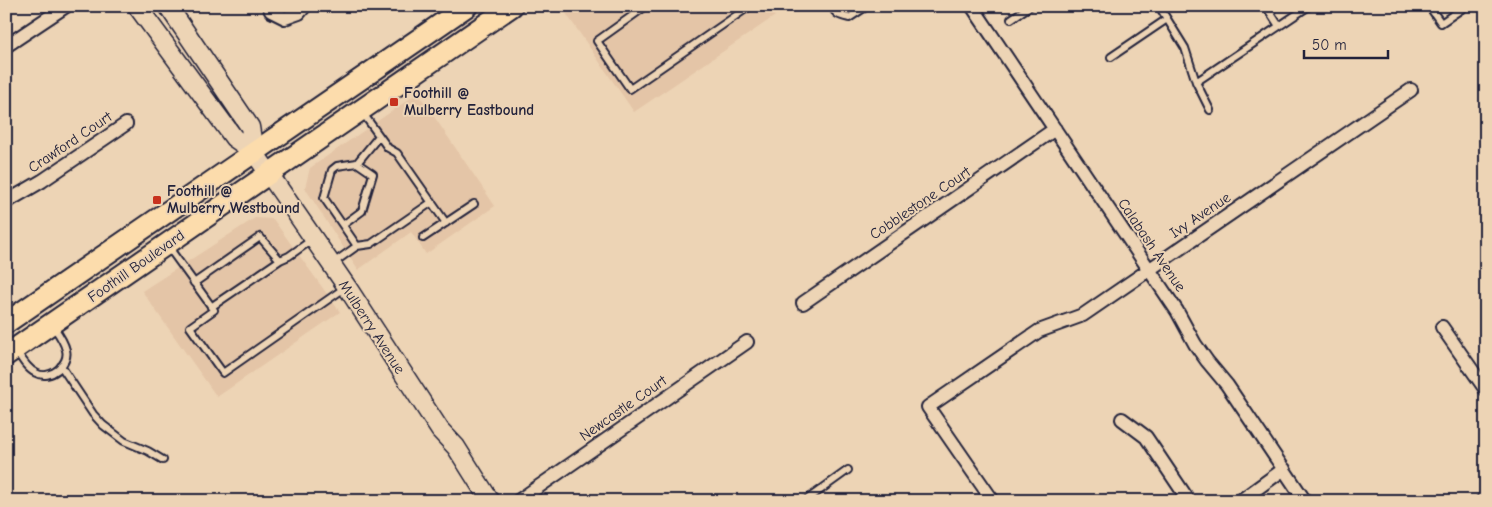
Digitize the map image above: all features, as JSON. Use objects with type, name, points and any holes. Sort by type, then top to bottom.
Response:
[{"type":"main road","name":"Foothill Boulevard","points":[[6,323],[466,6]]},
{"type":"main road","name":"Foothill Boulevard","points":[[11,352],[512,6]]},
{"type":"street","points":[[6,46],[66,6]]},
{"type":"street","name":"Mulberry Avenue","points":[[137,6],[234,138],[254,152],[270,174],[347,287],[440,430],[456,447],[490,501]]},
{"type":"street","name":"Mulberry Avenue","points":[[168,6],[250,127],[254,152]]},
{"type":"street","points":[[269,6],[271,12],[285,18],[299,13],[305,6]]},
{"type":"street","name":"Calabash Avenue","points":[[972,6],[1177,311],[1195,344],[1227,385],[1305,501]]},
{"type":"street","name":"Ivy Avenue","points":[[993,501],[928,407],[1039,331],[1083,315],[1411,90]]},
{"type":"street","name":"Crawford Court","points":[[6,202],[42,182],[126,124]]},
{"type":"street","name":"Cobblestone Court","points":[[803,303],[1055,129]]},
{"type":"street","points":[[1442,327],[1486,390]]},
{"type":"street","name":"Newcastle Court","points":[[518,501],[747,342]]},
{"type":"street","points":[[1122,419],[1146,436],[1189,501]]},
{"type":"street","points":[[1240,501],[1284,469]]},
{"type":"street","points":[[1482,501],[1486,498]]},
{"type":"lane","points":[[646,6],[597,41],[630,89],[750,6]]},
{"type":"lane","points":[[832,6],[834,12],[849,18],[867,6]]},
{"type":"lane","points":[[1011,19],[1030,6]]},
{"type":"lane","points":[[1159,6],[1185,48],[1196,82],[1210,110]]},
{"type":"lane","points":[[1266,6],[1279,26]]},
{"type":"lane","points":[[1196,82],[1308,6]]},
{"type":"lane","points":[[1429,6],[1441,24],[1466,6]]},
{"type":"lane","points":[[1111,57],[1167,19]]},
{"type":"lane","points":[[361,110],[388,148],[397,153],[446,223]]},
{"type":"lane","points":[[357,246],[324,198],[332,170],[337,166],[357,163],[379,136]]},
{"type":"lane","points":[[343,226],[362,211],[373,174],[357,163]]},
{"type":"lane","points":[[331,265],[357,246],[371,244],[432,202]]},
{"type":"lane","points":[[424,238],[474,204]]},
{"type":"lane","points":[[194,283],[260,236],[280,260]]},
{"type":"lane","points":[[211,306],[314,239]]},
{"type":"lane","points":[[166,244],[214,310],[190,327],[223,373],[347,287]]},
{"type":"lane","points":[[11,352],[38,375],[44,376],[61,366],[66,359],[67,352],[65,345],[51,324]]},
{"type":"lane","points":[[61,366],[93,414],[103,425],[124,442],[148,451],[163,460]]},
{"type":"lane","points":[[806,501],[848,470]]},
{"type":"shaded area","points":[[561,6],[768,6],[775,16],[634,112]]},
{"type":"shaded area","points":[[418,93],[495,206],[426,254],[411,232],[358,270],[305,188],[310,168]]},
{"type":"shaded area","points":[[255,218],[273,219],[340,312],[217,397],[142,291]]},
{"type":"place","name":"Foothill @ Mulberry Eastbound","points":[[394,102]]},
{"type":"place","name":"Foothill @ Mulberry Westbound","points":[[157,200]]}]
